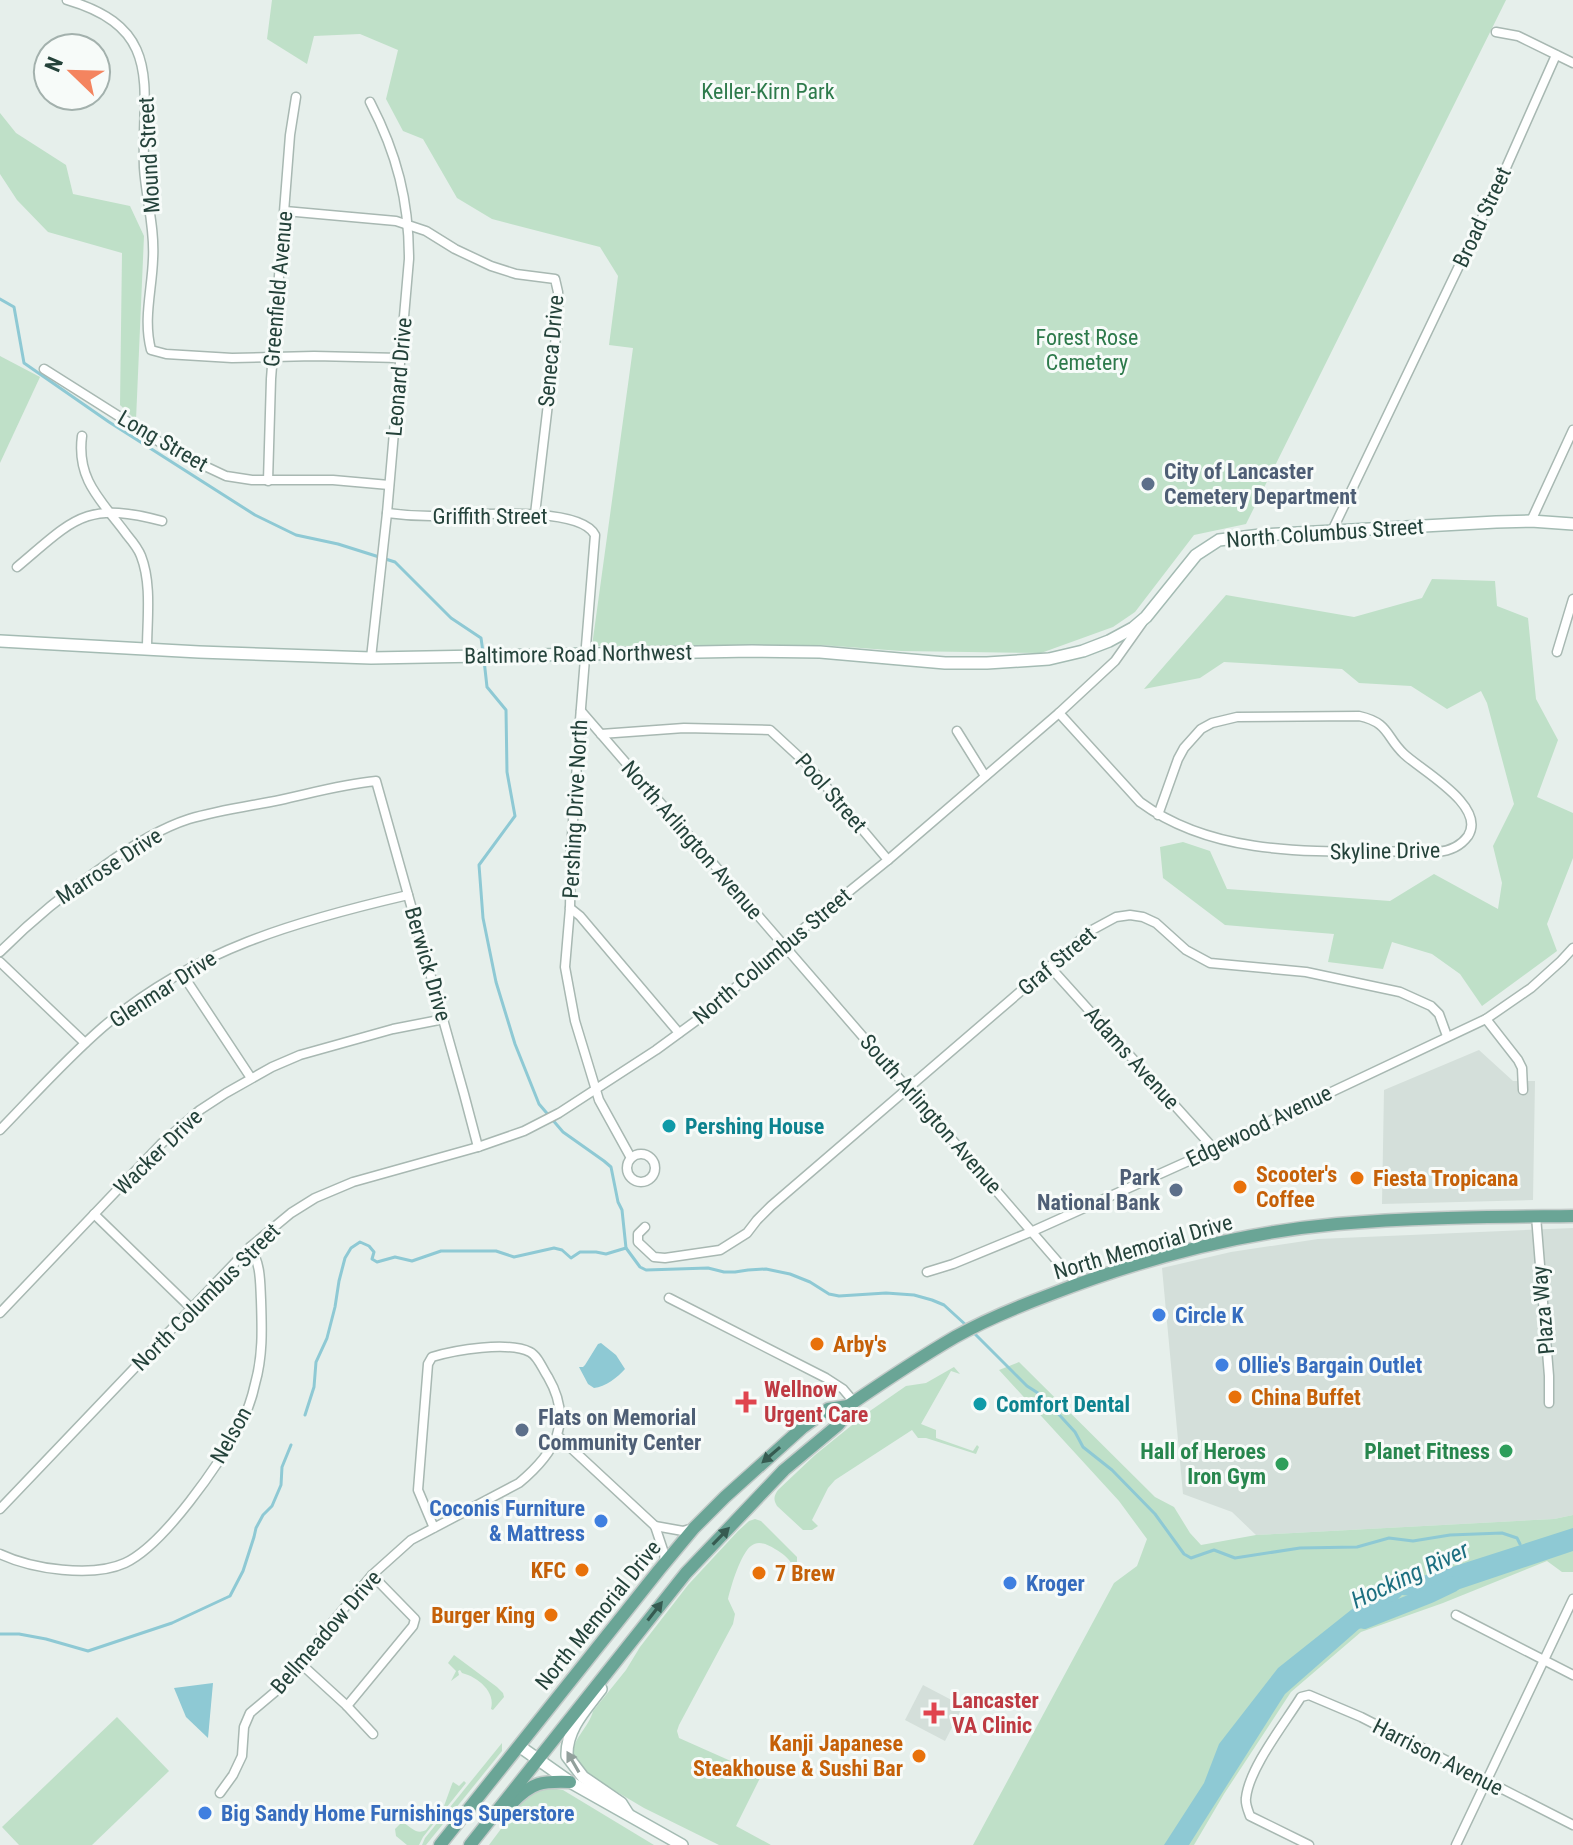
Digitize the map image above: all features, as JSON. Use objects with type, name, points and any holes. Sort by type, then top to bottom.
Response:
[{"type":"main road","name":"North Columbus Street","points":[[1146,617],[1196,555],[1219,540],[1261,535],[1531,521],[1573,524]]},
{"type":"main road","name":"Baltimore Road Northwest","points":[[0,641],[309,657],[752,651],[820,652],[945,663],[1028,661],[1069,655],[1109,641],[1146,617]]},
{"type":"main road","name":"North Memorial Drive","points":[[440,1845],[665,1563],[694,1528],[742,1480],[828,1409],[851,1404],[955,1338],[996,1317],[1077,1284],[1201,1246],[1298,1229],[1394,1221],[1573,1216]]},
{"type":"main road","name":"North Memorial Drive","points":[[470,1845],[686,1573],[784,1470],[838,1425],[851,1404]]},
{"type":"main road","points":[[628,1814],[621,1803],[583,1777],[567,1756],[566,1747],[575,1724],[620,1662],[631,1641]]},
{"type":"main road","points":[[519,1746],[570,1782],[682,1845]]},
{"type":"main road","points":[[477,1845],[525,1790],[544,1782],[570,1782]]},
{"type":"street","name":"Mound Street","points":[[67,0],[97,11],[117,24],[129,36],[141,60],[146,87],[145,183],[153,237],[147,315],[151,350],[204,357],[273,357]]},
{"type":"street","points":[[1496,32],[1518,36],[1573,63]]},
{"type":"street","name":"Broad Street","points":[[1332,531],[1505,170],[1556,55]]},
{"type":"street","name":"Greenfield Avenue","points":[[268,481],[269,410],[290,135],[296,97]]},
{"type":"street","name":"Leonard Drive","points":[[370,102],[388,139],[404,192],[409,259],[371,658]]},
{"type":"street","name":"Seneca Drive","points":[[285,211],[380,218],[408,224],[491,266],[516,274],[555,279],[558,319],[535,514]]},
{"type":"street","points":[[273,357],[400,358]]},
{"type":"street","name":"Long Street","points":[[44,369],[154,439],[226,476],[268,481],[333,480],[389,485]]},
{"type":"street","points":[[1531,521],[1573,430]]},
{"type":"street","points":[[82,436],[84,471],[95,495],[140,555],[146,583],[147,649]]},
{"type":"street","name":"Griffith Street","points":[[387,513],[426,516],[535,514],[567,518],[591,528]]},
{"type":"street","points":[[17,567],[68,526],[91,514],[139,514],[162,521]]},
{"type":"street","name":"Pershing Drive North","points":[[591,528],[595,535],[595,547],[565,967],[575,1021],[596,1089],[631,1158]]},
{"type":"street","points":[[1557,652],[1573,599]]},
{"type":"street","name":"North Columbus Street","points":[[0,1509],[250,1247],[291,1213],[327,1192],[353,1182],[524,1131],[596,1089],[679,1033],[708,1012],[1059,713],[1115,661],[1146,617]]},
{"type":"street","name":"North Arlington Avenue","points":[[581,711],[783,945]]},
{"type":"street","name":"Skyline Drive","points":[[1059,713],[1130,792],[1158,815],[1186,828],[1238,842],[1319,852],[1449,851],[1469,834],[1471,821],[1467,807],[1458,797],[1403,753],[1385,728],[1359,716],[1237,717],[1212,723],[1201,729],[1184,748],[1158,815]]},
{"type":"street","name":"Pool Street","points":[[601,734],[684,728],[770,730],[809,766],[888,860]]},
{"type":"street","points":[[957,731],[985,776]]},
{"type":"street","name":"Berwick Drive","points":[[376,781],[478,1147]]},
{"type":"street","name":"Marrose Drive","points":[[0,952],[70,890],[162,830],[214,812],[376,781]]},
{"type":"street","name":"Glenmar Drive","points":[[0,1130],[85,1043],[131,1005],[181,972],[256,938],[408,895]]},
{"type":"street","points":[[570,908],[679,1033]]},
{"type":"street","name":"Graf Street","points":[[645,1227],[637,1238],[643,1248],[654,1257],[665,1258],[720,1250],[747,1233],[771,1206],[1092,930],[1116,917],[1130,915],[1156,923],[1186,950],[1210,963],[1306,972],[1400,992],[1431,1006],[1439,1014],[1447,1036]]},
{"type":"street","name":"South Arlington Avenue","points":[[783,945],[1077,1284]]},
{"type":"street","name":"Edgewood Avenue","points":[[927,1272],[1033,1231],[1214,1149],[1486,1019],[1531,988],[1573,948]]},
{"type":"street","points":[[0,962],[85,1043]]},
{"type":"street","name":"Adams Avenue","points":[[1050,967],[1214,1149]]},
{"type":"street","points":[[181,972],[251,1078]]},
{"type":"street","name":"Wacker Drive","points":[[0,1313],[181,1125],[200,1110],[251,1078],[300,1055],[393,1029],[444,1019]]},
{"type":"street","points":[[1486,1019],[1518,1060],[1522,1068],[1523,1090]]},
{"type":"street","points":[[94,1214],[192,1309]]},
{"type":"street","name":"Plaza Way","points":[[1536,1216],[1549,1403]]},
{"type":"street","name":"Nelson","points":[[0,1554],[45,1567],[99,1570],[125,1563],[139,1555],[158,1539],[184,1508],[241,1423],[256,1383],[263,1342],[260,1270],[257,1257],[250,1247]]},
{"type":"street","points":[[669,1298],[826,1378],[843,1389],[851,1404]]},
{"type":"street","points":[[434,1528],[418,1490],[428,1364],[432,1357],[503,1347],[530,1352],[535,1356],[558,1399],[561,1413],[558,1436],[655,1526],[665,1563]]},
{"type":"street","name":"Bellmeadow Drive","points":[[220,1793],[242,1756],[244,1727],[250,1713],[276,1693],[372,1575],[411,1540],[519,1483],[540,1462],[558,1436]]},
{"type":"street","points":[[655,1526],[683,1531],[694,1528]]},
{"type":"street","points":[[347,1706],[413,1626],[415,1619],[372,1575]]},
{"type":"street","points":[[1456,1845],[1573,1599]]},
{"type":"street","points":[[1456,1615],[1573,1675]]},
{"type":"street","points":[[300,1663],[373,1734]]},
{"type":"street","name":"Harrison Avenue","points":[[1309,1845],[1250,1816],[1245,1801],[1249,1782],[1301,1697],[1309,1695],[1361,1717],[1573,1825]]},
{"type":"shaded area","points":[[1479,1050],[1513,1081],[1535,1081],[1533,1200],[1382,1204],[1384,1090]]},
{"type":"shaded area","points":[[1573,1228],[1573,1515],[1554,1519],[1256,1535],[1232,1512],[1183,1494],[1162,1268],[1231,1252],[1318,1239]]},
{"type":"shaded area","name":"Lancaster VA Clinic","points":[[923,1685],[963,1706],[945,1741],[905,1720]]},
{"type":"green space","name":"Forest Rose Cemetery","points":[[272,0],[1506,0],[1246,524],[1194,535],[1135,612],[1113,627],[1041,653],[901,651],[821,645],[592,646],[633,348],[609,345],[618,276],[600,247],[492,219],[457,198],[423,139],[403,131],[386,99],[398,50],[360,34],[314,36],[307,64],[267,39]]},
{"type":"green space","points":[[0,113],[16,133],[66,165],[73,194],[130,206],[144,236],[136,420],[120,405],[122,253],[48,232],[17,200],[0,174]]},
{"type":"green space","points":[[0,356],[40,377],[0,463]]},
{"type":"green space","points":[[1432,579],[1495,581],[1497,606],[1528,618],[1536,699],[1558,740],[1537,797],[1573,813],[1573,858],[1547,924],[1557,951],[1482,1006],[1460,974],[1432,954],[1392,942],[1383,969],[1328,962],[1334,934],[1225,925],[1163,878],[1160,847],[1183,842],[1210,851],[1227,889],[1390,901],[1434,874],[1498,909],[1502,883],[1493,846],[1514,804],[1481,691],[1447,709],[1411,686],[1359,683],[1342,669],[1224,662],[1200,678],[1144,689],[1226,595],[1354,617],[1422,598]]},
{"type":"green space","points":[[1019,1362],[1155,1497],[1174,1507],[1201,1545],[1256,1535],[1554,1519],[1573,1515],[1573,1572],[1562,1572],[1547,1561],[1361,1632],[1291,1692],[1194,1845],[973,1845],[1114,1583],[1137,1566],[1147,1539],[1119,1501],[999,1370]]},
{"type":"green space","points":[[954,1367],[960,1374],[951,1371],[921,1424],[936,1430],[936,1438],[973,1451],[977,1445],[976,1454],[918,1438],[912,1430],[835,1480],[812,1520],[818,1526],[812,1530],[803,1530],[777,1506],[774,1498],[778,1490],[867,1413],[906,1386],[926,1383]]},
{"type":"green space","points":[[755,1519],[761,1521],[797,1557],[797,1565],[790,1583],[793,1566],[783,1554],[760,1543],[747,1550],[728,1599],[735,1614],[733,1624],[677,1731],[679,1738],[760,1774],[736,1826],[771,1845],[719,1845],[644,1808],[590,1776],[574,1758],[574,1750],[593,1711],[688,1585],[738,1531]]},
{"type":"green space","points":[[454,1655],[503,1693],[504,1697],[493,1710],[491,1697],[480,1682],[460,1670],[451,1681],[456,1671],[448,1663]]},
{"type":"green space","points":[[117,1717],[169,1771],[92,1845],[19,1845],[2,1827]]},
{"type":"green space","points":[[502,1743],[502,1751],[426,1845],[422,1845],[425,1838]]},
{"type":"green space","points":[[464,1781],[466,1783],[419,1845],[407,1845],[396,1836],[395,1829],[404,1823],[417,1831],[426,1830],[444,1806],[453,1782],[459,1786]]},
{"type":"green space","points":[[550,1788],[563,1790],[654,1845],[489,1845],[524,1798],[535,1791]]},
{"type":"water","points":[[601,1343],[616,1355],[625,1369],[611,1381],[594,1388],[588,1384],[579,1367],[585,1365]]},
{"type":"water","points":[[1573,1528],[1573,1551],[1445,1594],[1428,1591],[1414,1596],[1402,1595],[1375,1623],[1359,1629],[1285,1694],[1189,1845],[1164,1845],[1204,1783],[1219,1744],[1278,1668],[1356,1606],[1407,1577],[1427,1575]]},
{"type":"water","points":[[213,1683],[208,1738],[186,1717],[174,1688]]},
{"type":"waterway","points":[[0,299],[14,307],[24,363],[109,422],[255,515],[296,535],[395,562],[451,618],[481,638],[483,652]]},
{"type":"waterway","points":[[484,660],[487,687],[506,710],[507,772],[515,816],[479,865],[483,918],[496,982],[515,1044],[539,1104],[563,1132],[611,1167],[622,1210],[626,1248]]},
{"type":"waterway","points":[[305,1415],[314,1387],[316,1362],[327,1338],[345,1258],[351,1248],[360,1242],[369,1246],[374,1252],[372,1259],[377,1262],[395,1257],[412,1261],[441,1251],[496,1251],[514,1257],[554,1248],[571,1258],[580,1252],[606,1254],[626,1248],[640,1267],[646,1270],[708,1268],[735,1272],[766,1269],[790,1274],[839,1296],[914,1295],[944,1305],[967,1326]]},
{"type":"waterway","points":[[972,1331],[1027,1386],[1041,1395],[1075,1432],[1083,1447],[1112,1470],[1155,1514],[1184,1554],[1191,1558],[1214,1550],[1235,1558],[1300,1548],[1357,1547],[1389,1538],[1413,1541],[1450,1535],[1502,1533],[1517,1538],[1520,1544]]},
{"type":"waterway","points":[[0,1634],[46,1639],[88,1651],[172,1623],[230,1596],[243,1571],[256,1528],[272,1506],[281,1485],[282,1467],[291,1445]]},
{"type":"waterway","name":"Hocking River","points":[[1364,1621],[1453,1584]]},
{"type":"place","name":"City of Lancaster Cemetery Department","points":[[1148,484]]},
{"type":"place","name":"Pershing House","points":[[669,1126]]},
{"type":"place","name":"Fiesta Tropicana","points":[[1357,1178]]},
{"type":"place","name":"Scooter's Coffee","points":[[1240,1187]]},
{"type":"place","name":"Park National Bank","points":[[1176,1190]]},
{"type":"place","name":"Circle K","points":[[1159,1315]]},
{"type":"place","name":"Arby's","points":[[817,1344]]},
{"type":"place","name":"Ollie's Bargain Outlet","points":[[1222,1365]]},
{"type":"place","name":"China Buffet","points":[[1235,1397]]},
{"type":"place","name":"Wellnow Urgent Care","points":[[746,1402]]},
{"type":"place","name":"Comfort Dental","points":[[980,1404]]},
{"type":"place","name":"Flats on Memorial Community Center","points":[[522,1430]]},
{"type":"place","name":"Planet Fitness","points":[[1506,1451]]},
{"type":"place","name":"Hall of Heroes Iron Gym","points":[[1282,1464]]},
{"type":"place","name":"Coconis Furniture & Mattress","points":[[601,1521]]},
{"type":"place","name":"KFC","points":[[582,1570]]},
{"type":"place","name":"7 Brew","points":[[759,1573]]},
{"type":"place","name":"Kroger","points":[[1010,1583]]},
{"type":"place","name":"Burger King","points":[[551,1615]]},
{"type":"place","name":"Lancaster VA Clinic","points":[[934,1713]]},
{"type":"place","name":"Kanji Japanese Steakhouse & Sushi Bar","points":[[919,1756]]},
{"type":"place","name":"Big Sandy Home Furnishings Superstore","points":[[205,1813]]},
{"type":"park label","name":"Keller-Kirn Park","points":[[768,91]]}]
